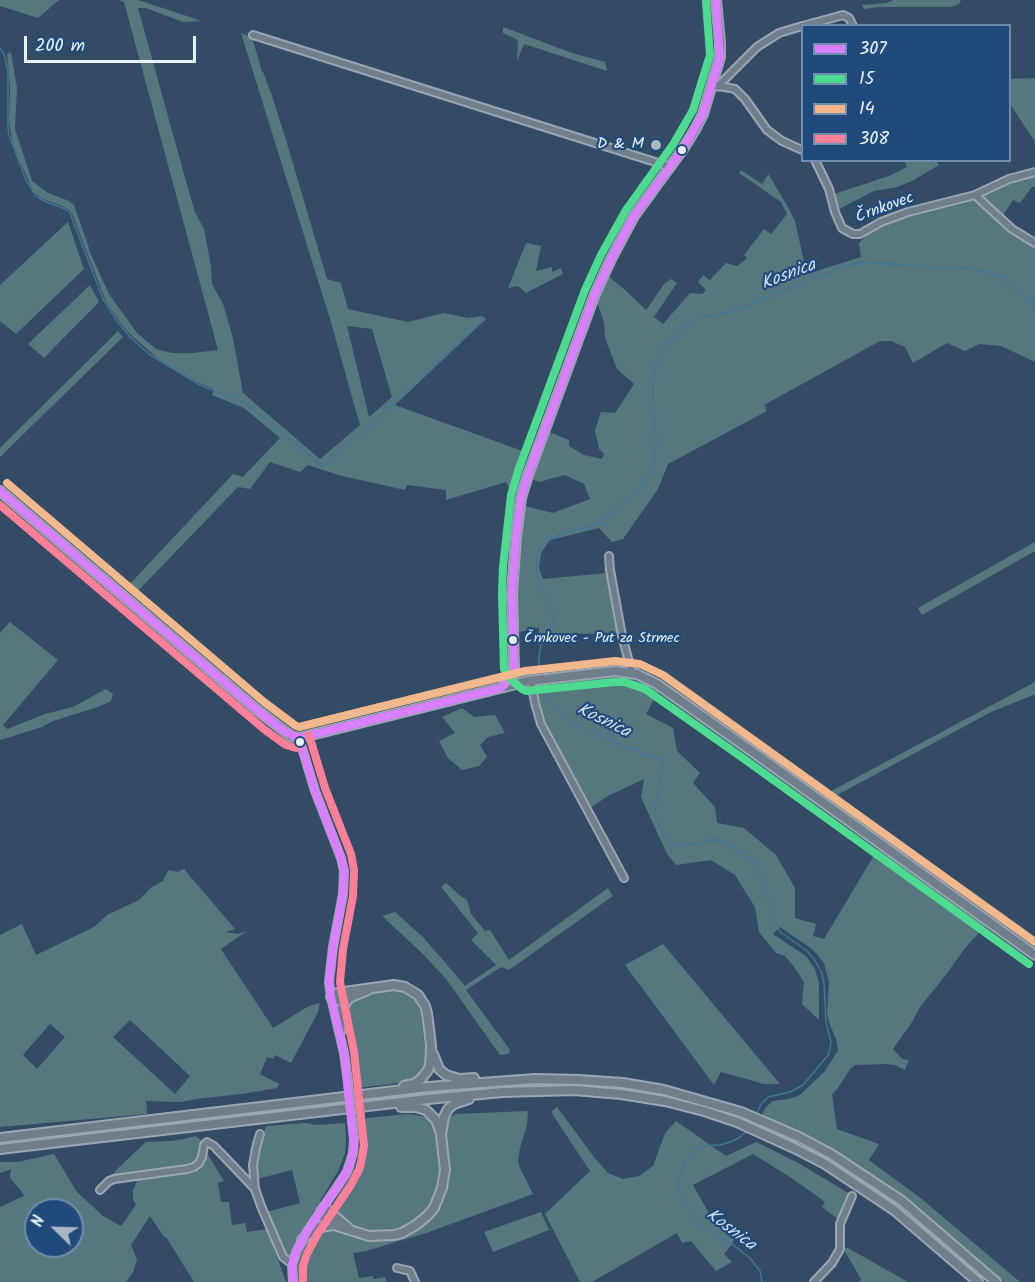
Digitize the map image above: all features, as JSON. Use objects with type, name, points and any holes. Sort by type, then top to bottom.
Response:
[{"type":"main road","points":[[501,688],[510,678],[514,665],[513,568],[521,498],[528,474],[603,277],[634,216],[671,167],[696,128],[715,86],[720,57],[716,0]]},
{"type":"main road","points":[[0,491],[291,736],[299,738],[531,680],[615,671],[632,673],[650,680],[687,705],[1035,955]]},
{"type":"main road","points":[[514,665],[519,673],[531,680]]},
{"type":"main road","points":[[331,997],[336,993],[400,985],[418,995],[425,1006],[431,1046],[428,1070],[421,1079],[410,1085],[390,1089],[380,1094]]},
{"type":"main road","points":[[331,997],[339,1000],[349,998],[376,987]]},
{"type":"main road","points":[[340,1032],[342,1008],[349,998]]},
{"type":"main road","points":[[431,1046],[438,1069],[446,1075],[459,1079],[477,1078],[493,1082]]},
{"type":"main road","points":[[0,1138],[428,1087],[545,1079],[623,1083],[664,1090],[741,1112],[831,1154],[902,1201],[996,1282]]},
{"type":"main road","points":[[0,1149],[490,1093],[574,1090],[621,1094],[665,1101],[737,1122],[825,1164],[894,1210],[978,1282]]},
{"type":"main road","points":[[441,1135],[444,1117],[450,1107],[458,1102],[490,1093]]},
{"type":"main road","points":[[322,1209],[321,1214],[325,1220],[334,1225],[369,1236],[394,1235],[411,1229],[427,1216],[436,1204],[444,1182],[445,1170],[441,1135],[436,1120],[426,1110],[385,1104]]},
{"type":"main road","points":[[322,1209],[354,1232]]},
{"type":"main road","points":[[302,1240],[320,1227],[334,1225]]},
{"type":"street","points":[[810,24],[843,15],[849,18],[852,24]]},
{"type":"street","points":[[715,86],[757,47],[778,33],[801,27]]},
{"type":"street","points":[[253,35],[671,167]]},
{"type":"street","points":[[715,86],[731,88],[738,92],[767,130],[782,141],[801,150]]},
{"type":"street","name":"Črnkovec","points":[[816,162],[829,189],[842,228],[853,234],[866,232],[881,222],[908,212],[975,195],[1009,179],[1035,172]]},
{"type":"street","points":[[975,195],[1012,230],[1035,243]]},
{"type":"street","points":[[609,556],[620,624],[632,673]]},
{"type":"street","points":[[531,680],[541,724],[624,878]]},
{"type":"street","points":[[293,1282],[292,1264],[302,1240],[347,1172],[353,1153],[354,1139],[344,1053],[331,997],[330,972],[343,894],[344,871],[315,791],[299,738]]},
{"type":"street","points":[[260,1134],[254,1165],[255,1189],[283,1257],[292,1264]]},
{"type":"street","points":[[100,1190],[114,1179],[194,1167],[202,1158],[204,1145],[207,1142],[214,1146],[255,1189]]},
{"type":"street","points":[[814,1282],[832,1263],[840,1249],[840,1224],[852,1196]]},
{"type":"street","points":[[397,1268],[410,1271],[415,1282]]},
{"type":"green space","points":[[0,0],[59,0],[38,18],[0,6]]},
{"type":"green space","points":[[119,0],[138,0],[202,21],[183,22],[146,8],[138,8],[195,212],[204,229],[212,284],[223,304],[233,338],[243,393],[320,459],[360,425],[330,319],[241,33],[252,37],[286,140],[327,279],[341,283],[348,309],[408,322],[444,313],[468,318],[482,316],[486,319],[395,405],[528,453],[517,495],[512,493],[506,482],[446,500],[446,490],[407,485],[405,490],[338,475],[308,465],[300,472],[270,462],[250,489],[238,487],[134,595],[127,587],[233,474],[243,477],[280,438],[244,408],[212,395],[214,389],[162,362],[122,325],[106,302],[73,216],[69,210],[41,198],[33,191],[13,145],[9,122],[10,87],[7,54],[11,52],[17,88],[15,129],[32,181],[48,193],[74,205],[92,257],[109,294],[137,333],[156,349],[172,353],[218,350],[124,2]],"holes":[[[347,326],[372,329],[392,397],[369,417]]]},
{"type":"green space","points":[[894,0],[961,0],[959,4],[951,7],[864,9],[862,5]]},
{"type":"green space","points":[[503,27],[572,53],[605,62],[607,71],[524,44],[517,61],[518,42],[503,33]]},
{"type":"green space","points":[[1035,78],[1035,142],[1011,106],[1011,79]]},
{"type":"green space","points":[[905,162],[937,162],[939,165],[912,181],[897,187],[874,191],[839,209],[834,194],[889,176],[907,167]]},
{"type":"green space","points":[[741,170],[762,184],[768,175],[767,172],[788,207],[795,221],[805,266],[801,268],[804,275],[861,257],[859,243],[871,231],[889,222],[972,198],[1006,228],[1035,247],[1035,362],[1001,346],[979,344],[965,351],[947,343],[913,363],[905,347],[891,341],[880,341],[764,405],[767,411],[668,464],[658,489],[623,539],[612,542],[599,528],[550,540],[541,553],[539,568],[543,579],[607,573],[619,633],[565,634],[564,637],[539,639],[539,628],[514,633],[516,544],[521,505],[553,513],[590,499],[584,484],[565,475],[539,482],[529,478],[547,431],[569,440],[569,446],[584,455],[602,459],[604,454],[599,449],[595,430],[601,412],[615,413],[634,384],[617,369],[605,338],[604,322],[597,302],[609,277],[646,310],[665,283],[671,279],[677,283],[654,317],[663,324],[690,293],[702,294],[706,290],[698,282],[703,275],[710,280],[726,263],[737,266],[747,258],[744,255],[764,229],[771,234],[787,214],[781,202],[739,173]]},
{"type":"green space","points":[[1035,175],[1035,187],[1032,187],[1020,203],[1013,200],[1002,217],[983,198],[984,192],[1011,181]]},
{"type":"green space","points":[[68,222],[84,269],[16,334],[0,321],[0,285]]},
{"type":"green space","points":[[526,243],[541,246],[536,271],[552,267],[552,272],[561,268],[563,274],[526,293],[518,286],[508,288]]},
{"type":"green space","points":[[90,285],[99,302],[44,358],[28,344]]},
{"type":"green space","points":[[118,331],[123,337],[0,457],[0,448]]},
{"type":"green space","points":[[1035,542],[1035,551],[922,615],[918,608]]},
{"type":"green space","points":[[10,622],[58,660],[3,725],[7,729],[45,714],[73,707],[106,689],[113,694],[111,701],[0,740],[0,633]]},
{"type":"green space","points":[[609,676],[627,677],[650,685],[659,691],[646,714],[673,728],[677,751],[700,773],[693,783],[715,807],[717,823],[744,828],[776,855],[795,888],[795,918],[816,924],[813,936],[824,939],[879,847],[986,925],[965,948],[920,1007],[893,1049],[902,1059],[909,1060],[905,1070],[886,1064],[855,1065],[832,1094],[837,1129],[879,1144],[869,1160],[923,1200],[1020,1282],[1004,1282],[904,1199],[834,1150],[762,1115],[773,1101],[800,1095],[825,1071],[838,1050],[827,1013],[829,982],[824,963],[812,949],[780,927],[773,934],[806,956],[815,969],[819,983],[819,1020],[802,1004],[804,982],[794,967],[785,956],[776,953],[759,932],[755,907],[735,875],[711,860],[676,865],[667,854],[641,797],[644,779],[608,796],[590,808],[542,717],[536,688]]},
{"type":"green space","points":[[1035,682],[1035,694],[991,712],[828,800],[822,796]]},
{"type":"green space","points":[[462,708],[474,717],[495,715],[505,733],[488,737],[480,745],[487,757],[479,766],[462,770],[448,758],[439,741],[455,733],[442,717]]},
{"type":"green space","points":[[184,869],[235,929],[226,932],[238,934],[247,931],[221,949],[273,1028],[309,1006],[320,1003],[318,1012],[291,1063],[275,1055],[273,1059],[267,1057],[260,1074],[279,1084],[277,1088],[180,1102],[146,1101],[147,1114],[0,1127],[0,935],[22,924],[36,955],[94,927],[107,915],[139,900],[152,887],[163,881],[169,870],[178,872]],"holes":[[[130,1020],[190,1076],[175,1094],[113,1037]],[[50,1024],[65,1037],[37,1069],[23,1055]]]},
{"type":"green space","points":[[446,883],[467,900],[471,914],[485,931],[490,930],[509,960],[608,888],[613,896],[509,970],[501,967],[466,990],[510,1050],[508,1054],[500,1055],[446,979],[382,916],[395,912],[424,938],[465,986],[496,965],[471,940],[478,933],[441,887]]},
{"type":"green space","points":[[663,944],[780,1084],[764,1084],[721,1072],[714,1085],[625,965]]},
{"type":"green space","points":[[390,989],[407,993],[413,998],[421,1013],[425,1049],[424,1064],[418,1075],[412,1079],[357,1088],[345,1022],[346,1006],[378,990]]},
{"type":"green space","points":[[557,1107],[608,1173],[623,1179],[639,1176],[653,1166],[665,1133],[676,1121],[726,1156],[756,1142],[800,1164],[850,1194],[838,1219],[822,1207],[825,1202],[753,1154],[693,1185],[711,1217],[721,1226],[737,1234],[724,1254],[732,1262],[716,1271],[691,1241],[682,1243],[677,1233],[592,1282],[580,1282],[545,1214],[590,1171],[551,1112]]},
{"type":"green space","points":[[528,1111],[518,1161],[533,1194],[429,1232],[353,1253],[359,1278],[385,1277],[386,1282],[296,1282],[296,1263],[299,1252],[312,1235],[324,1228],[338,1229],[362,1238],[388,1240],[416,1229],[431,1217],[442,1199],[448,1180],[446,1117],[450,1118],[455,1114]]},
{"type":"green space","points":[[408,1114],[427,1119],[432,1118],[438,1132],[441,1175],[435,1197],[421,1216],[398,1229],[373,1232],[349,1223],[335,1212],[333,1204],[358,1158],[360,1142],[357,1119]]},
{"type":"green space","points":[[305,1123],[316,1125],[345,1123],[345,1153],[338,1171],[289,1256],[285,1254],[267,1212],[300,1203],[292,1170],[257,1179],[257,1167],[266,1126]]},
{"type":"green space","points":[[196,1136],[202,1141],[201,1153],[191,1166],[112,1177],[116,1170],[146,1142],[171,1141]]},
{"type":"green space","points":[[207,1153],[224,1181],[218,1183],[221,1202],[229,1202],[232,1225],[245,1223],[247,1232],[267,1229],[286,1282],[194,1282],[150,1216],[131,1245],[137,1260],[126,1282],[0,1282],[0,1207],[24,1196],[10,1178],[11,1169],[0,1173],[0,1162],[18,1162],[54,1154],[77,1192],[84,1198],[24,1198],[24,1258],[84,1258],[84,1198],[103,1216],[121,1226],[136,1205],[133,1200],[133,1190],[138,1179],[199,1168]]},
{"type":"green space","points":[[541,1212],[549,1230],[493,1252],[484,1232]]},
{"type":"green space","points":[[843,1248],[848,1248],[908,1282],[860,1282],[861,1279]]},
{"type":"waterway","points":[[0,48],[4,54],[8,71],[9,135],[26,180],[36,196],[70,213],[103,299],[117,321],[149,354],[198,384],[245,403],[323,467],[484,320]]},
{"type":"waterway","name":"Kosnica","points":[[539,676],[541,646],[554,624],[537,575],[537,556],[540,548],[548,540],[564,533],[590,527],[605,519],[639,489],[655,459],[653,406],[655,366],[662,352],[686,325],[702,318],[731,311],[839,268],[861,262],[968,269],[986,273],[1002,279],[1035,305]]},
{"type":"waterway","name":"Kosnica","points":[[539,683],[544,694],[566,719],[623,746],[664,760],[655,807],[663,835],[669,842],[678,846],[709,840],[725,842],[748,857],[757,866],[772,915],[780,932],[807,951],[822,973],[826,1022],[831,1042],[829,1054],[803,1085],[790,1092],[768,1097],[756,1114]]},
{"type":"waterway","name":"Kosnica","points":[[747,1131],[733,1141],[720,1145],[703,1146],[696,1150],[683,1166],[678,1183],[680,1193],[691,1215],[702,1227],[732,1244],[750,1258],[760,1271],[762,1282]]},
{"type":"transit line","name":"307","points":[[0,491],[257,710],[295,737],[299,738],[501,688],[511,678],[514,668],[512,593],[516,537],[521,498],[528,475],[595,294],[611,259],[634,216],[683,149],[703,114],[720,57],[716,0]]},
{"type":"transit line","name":"15","points":[[706,1],[710,55],[693,110],[674,143],[626,210],[601,255],[585,290],[518,471],[511,495],[503,567],[504,669],[511,680],[526,691],[615,682],[624,682],[645,689],[1029,964]]},
{"type":"transit line","name":"14","points":[[7,483],[264,702],[296,726],[525,671],[615,661],[640,664],[663,675],[1035,942]]},
{"type":"transit line","name":"308","points":[[0,505],[265,730],[286,745],[296,748]]},
{"type":"transit line","name":"308","points":[[303,1281],[303,1266],[307,1254],[360,1168],[364,1146],[354,1052],[340,982],[343,949],[353,896],[354,870],[351,854],[325,788],[309,735]]},
{"type":"transit line","name":"307","points":[[293,1282],[292,1264],[297,1250],[342,1180],[350,1165],[354,1146],[344,1053],[329,982],[343,894],[344,871],[315,791],[299,738]]},
{"type":"place","name":"D & M","points":[[656,145]]},
{"type":"place","name":"Črnkovec - Put za Strmec","points":[[513,640]]}]
